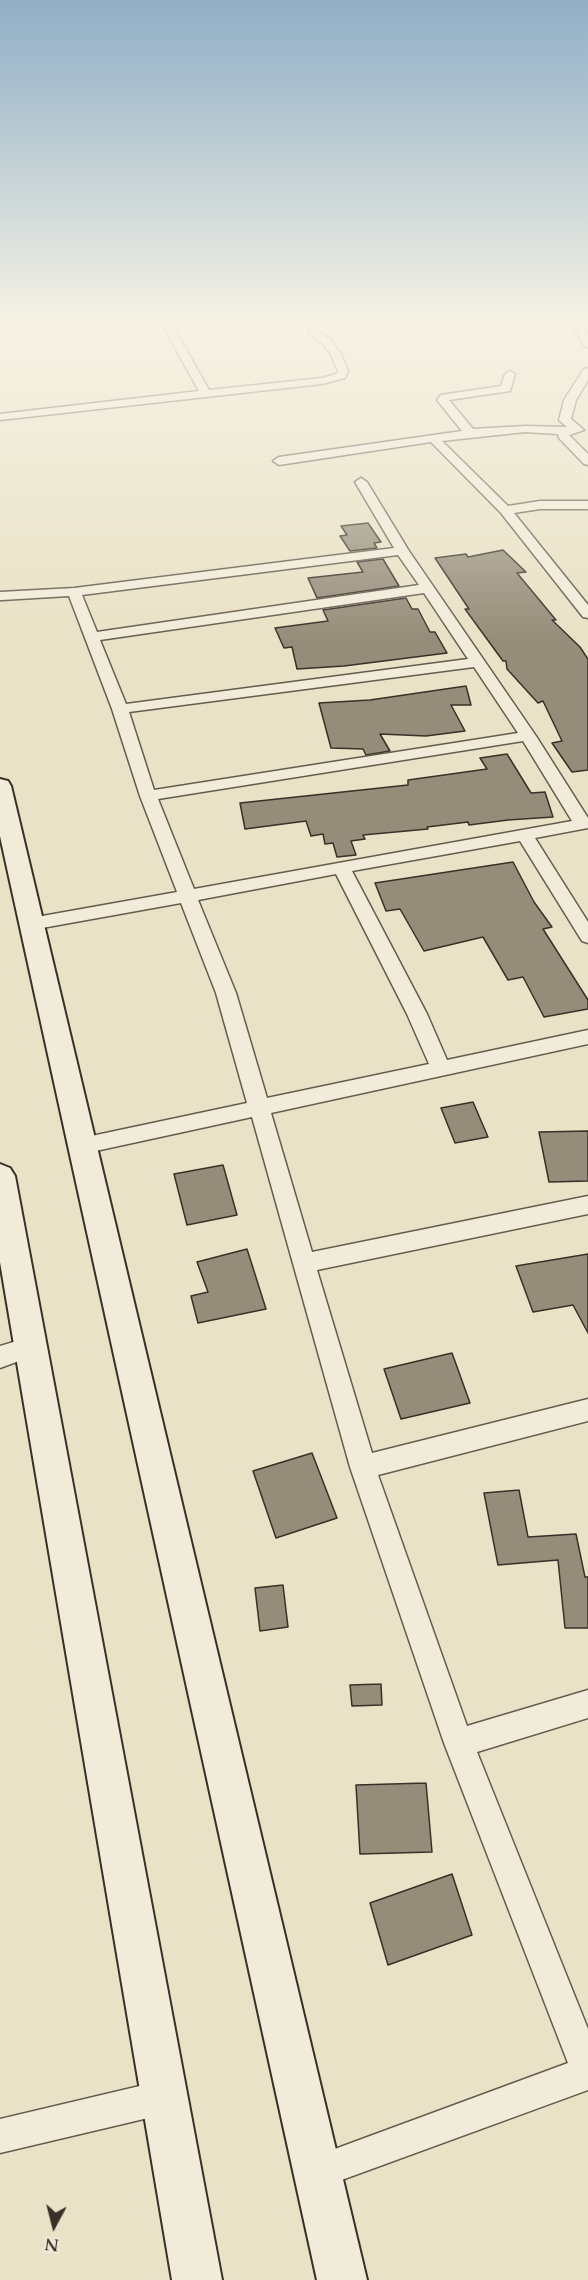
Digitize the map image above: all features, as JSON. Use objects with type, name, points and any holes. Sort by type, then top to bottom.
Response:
[{"type":"main road","points":[[0,786],[342,2280]]},
{"type":"main road","points":[[1,1187],[15,1352],[165,2097],[197,2280]]},
{"type":"street","points":[[465,427],[470,433]]},
{"type":"street","points":[[279,461],[470,433],[525,429],[564,431],[583,429]]},
{"type":"street","points":[[564,431],[563,436],[567,442],[588,460]]},
{"type":"street","points":[[433,438],[505,510],[588,614]]},
{"type":"street","points":[[31,924],[585,824],[429,588],[402,551],[361,482]]},
{"type":"street","points":[[505,510],[540,505],[588,505]]},
{"type":"street","points":[[2,596],[74,592],[402,551]]},
{"type":"street","points":[[92,637],[429,588]]},
{"type":"street","points":[[74,592],[120,709],[148,796],[226,993],[363,1467],[459,1743],[588,2072],[317,2172]]},
{"type":"street","points":[[120,709],[477,662]]},
{"type":"street","points":[[148,796],[528,736]]},
{"type":"street","points":[[525,835],[588,937]]},
{"type":"street","points":[[340,868],[417,1014],[441,1068]]},
{"type":"street","points":[[82,1146],[588,1037]]},
{"type":"street","points":[[303,1263],[588,1205]]},
{"type":"street","points":[[363,1467],[588,1410]]},
{"type":"street","points":[[459,1743],[588,1704]]},
{"type":"street","points":[[0,2136],[165,2097]]},
{"type":"building","points":[[368,523],[381,542],[374,543],[377,548],[350,551],[340,536],[347,535],[341,526]]},
{"type":"building","points":[[503,550],[526,572],[517,573],[556,620],[552,620],[580,647],[588,659],[588,770],[572,772],[552,743],[562,741],[543,701],[538,703],[507,669],[506,661],[503,661],[465,609],[469,609],[435,558],[466,554],[468,557]]},
{"type":"building","points":[[383,559],[399,586],[317,598],[308,578],[363,572],[357,562]]},
{"type":"building","points":[[406,598],[412,609],[418,609],[430,632],[435,632],[447,653],[344,666],[297,669],[292,647],[284,648],[275,628],[328,621],[323,610]]},
{"type":"building","points":[[466,686],[471,705],[451,705],[465,731],[426,736],[380,734],[390,751],[366,755],[363,749],[331,748],[319,703],[370,700]]},
{"type":"building","points":[[507,754],[531,793],[545,792],[553,817],[469,825],[468,822],[427,827],[428,829],[363,835],[365,839],[351,841],[356,855],[337,857],[333,843],[325,844],[323,834],[311,836],[306,821],[245,829],[240,803],[408,785],[408,780],[487,769],[480,758]]},
{"type":"building","points":[[513,862],[534,902],[552,927],[543,929],[588,1000],[588,1009],[544,1017],[523,977],[508,980],[483,937],[424,951],[400,909],[386,911],[375,883]]},
{"type":"building","points":[[473,1102],[488,1137],[455,1143],[441,1108]]},
{"type":"building","points":[[588,1131],[588,1181],[549,1182],[539,1132]]},
{"type":"building","points":[[223,1165],[237,1215],[187,1225],[174,1174]]},
{"type":"building","points":[[247,1249],[266,1309],[198,1323],[191,1296],[208,1292],[197,1262]]},
{"type":"building","points":[[588,1254],[588,1333],[573,1305],[533,1312],[516,1266]]},
{"type":"building","points":[[452,1353],[470,1403],[401,1419],[384,1369]]},
{"type":"building","points":[[312,1453],[337,1518],[276,1538],[253,1471]]},
{"type":"building","points":[[519,1490],[528,1537],[576,1534],[585,1577],[588,1577],[588,1628],[565,1628],[558,1560],[498,1565],[484,1493]]},
{"type":"building","points":[[283,1585],[288,1627],[260,1631],[255,1588]]},
{"type":"building","points":[[381,1684],[382,1705],[352,1706],[350,1685]]},
{"type":"building","points":[[426,1783],[432,1852],[360,1854],[356,1785]]},
{"type":"building","points":[[452,1874],[472,1935],[388,1965],[370,1903]]}]
